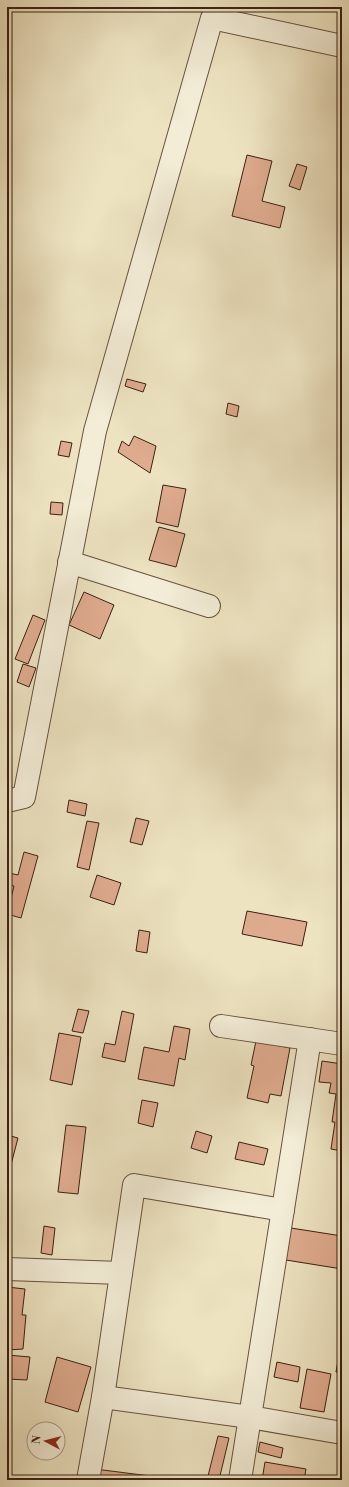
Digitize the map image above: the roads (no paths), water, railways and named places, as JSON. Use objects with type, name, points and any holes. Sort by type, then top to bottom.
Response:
[{"type":"street","points":[[7,801],[24,796],[95,431],[212,18],[342,46]]},
{"type":"street","points":[[70,562],[209,606]]},
{"type":"street","points":[[221,1026],[342,1044]]},
{"type":"street","points":[[240,1480],[310,1039]]},
{"type":"street","points":[[88,1480],[103,1396],[134,1185],[283,1210]]},
{"type":"street","points":[[7,1269],[121,1274]]},
{"type":"street","points":[[103,1396],[250,1417],[342,1433]]}]
